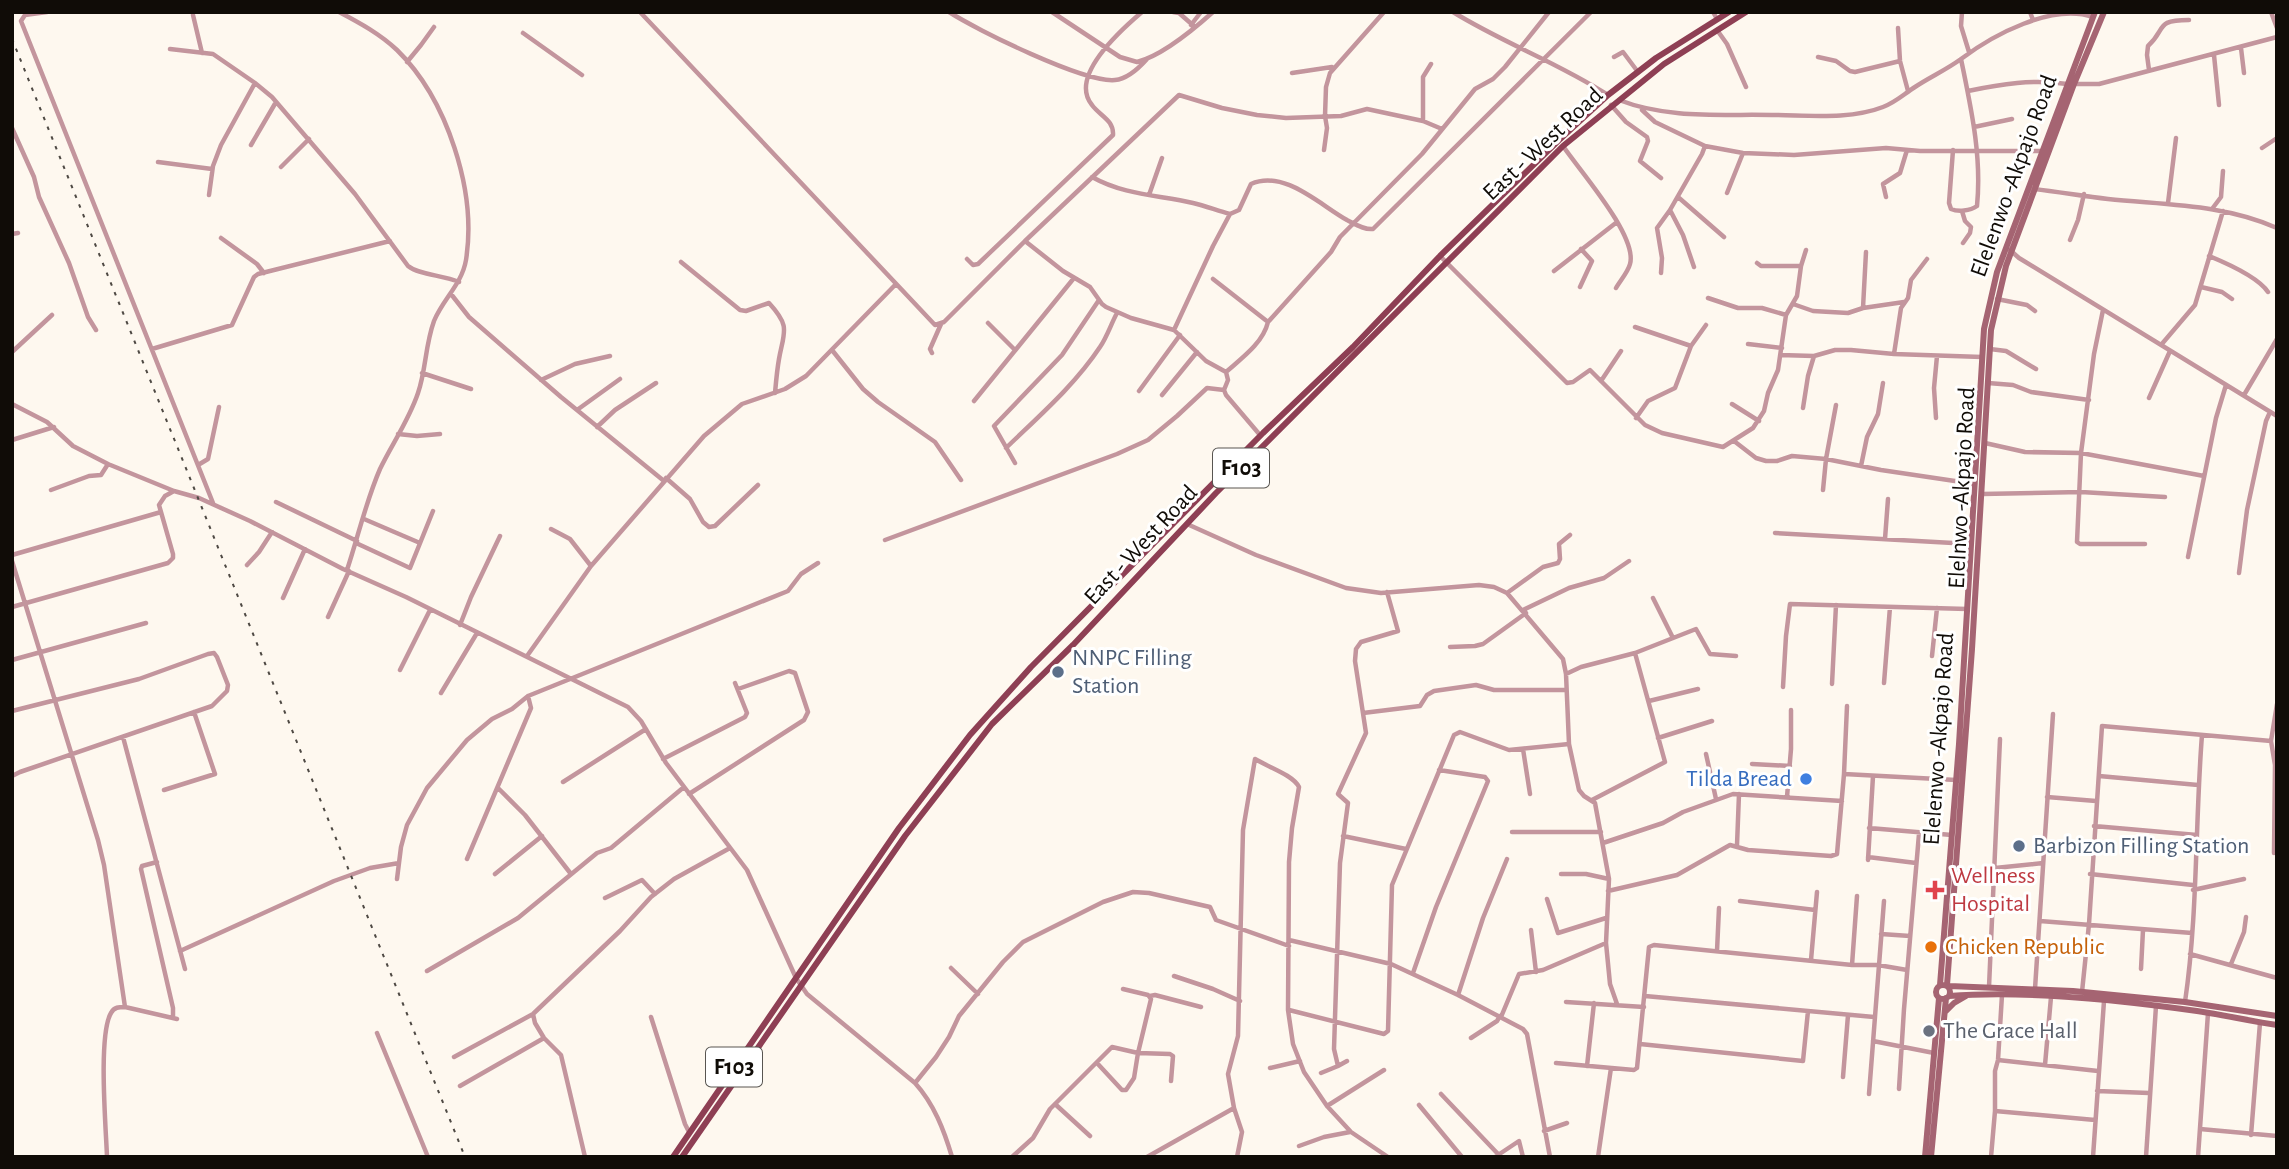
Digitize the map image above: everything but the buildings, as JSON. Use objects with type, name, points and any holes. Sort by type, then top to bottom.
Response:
[{"type":"main road","name":"East - West Road","points":[[673,1157],[899,828],[942,770],[1031,667],[1260,435],[1353,347],[1440,256],[1559,140],[1608,95],[1638,72],[1715,16],[1729,12]]},
{"type":"main road","name":"East - West Road","points":[[682,1157],[928,806],[980,739],[1186,524],[1563,146],[1664,64],[1746,12]]},
{"type":"main road","points":[[2009,250],[2034,190],[2070,84],[2104,12]]},
{"type":"main road","name":"Elelenwo -Akpajo Road","points":[[1945,985],[1952,835],[1986,319],[2042,151],[2070,84],[2094,14]]},
{"type":"main road","name":"Elelnwo -Akpajo Road","points":[[1945,985],[1949,970],[1982,494],[1989,349],[2006,258]]},
{"type":"main road","points":[[1949,970],[1955,980],[1964,986]]},
{"type":"main road","points":[[1931,1157],[1945,1012],[1945,985]]},
{"type":"main road","points":[[2277,1016],[2185,1002],[2082,992],[1945,985],[1936,991],[1945,997],[2002,995],[2156,1006],[2277,1025]]},
{"type":"main road","points":[[1945,1012],[1957,1000],[1968,995]]},
{"type":"main road","points":[[1925,1157],[1934,1054],[1945,997]]},
{"type":"street","points":[[47,12],[25,15],[22,21],[213,504]]},
{"type":"street","points":[[328,617],[348,571],[379,473],[419,392],[424,354],[435,318],[459,282],[466,258],[467,214],[455,150],[445,121],[430,92],[407,62],[386,41],[340,12]]},
{"type":"street","points":[[640,12],[930,321],[935,325],[942,324]]},
{"type":"street","points":[[949,12],[970,26],[1031,53],[1088,75],[1116,80],[1129,75],[1213,12]]},
{"type":"street","points":[[1052,12],[1105,48],[1132,62],[1147,59]]},
{"type":"street","points":[[967,259],[973,265],[978,264],[1112,135],[1108,121],[1090,104],[1086,88],[1088,75],[1105,48],[1142,12]]},
{"type":"street","points":[[1172,12],[1179,13],[1191,23],[1193,29]]},
{"type":"street","points":[[1191,23],[1201,12]]},
{"type":"street","points":[[1324,150],[1327,128],[1326,86],[1332,67],[1384,12]]},
{"type":"street","points":[[1453,12],[1521,49],[1544,58],[1608,95]]},
{"type":"street","points":[[1226,372],[1266,332],[1268,322],[1354,223],[1422,154],[1475,89],[1493,79],[1521,49],[1549,12]]},
{"type":"street","points":[[1174,330],[1230,214],[1239,210],[1254,182],[1277,180],[1289,184],[1354,223],[1368,230],[1373,229],[1591,12]]},
{"type":"street","points":[[1962,12],[1961,26],[1969,51]]},
{"type":"street","points":[[2029,12],[2033,20]]},
{"type":"street","points":[[2271,12],[2277,28]]},
{"type":"street","points":[[1618,100],[1641,109],[1709,116],[1821,116],[1880,108],[1896,101],[1969,51],[2033,20],[2072,13],[2094,14]]},
{"type":"street","points":[[193,15],[202,53]]},
{"type":"street","points":[[2149,70],[2148,46],[2155,41],[2158,30],[2168,22],[2189,20]]},
{"type":"street","points":[[407,62],[422,46],[434,27]]},
{"type":"street","points":[[1898,28],[1900,61],[1908,91]]},
{"type":"street","points":[[1716,29],[1727,44],[1746,88]]},
{"type":"street","points":[[523,33],[582,75]]},
{"type":"street","points":[[1968,91],[2026,81],[2099,84],[2277,37]]},
{"type":"street","points":[[2241,48],[2244,73]]},
{"type":"street","points":[[170,49],[213,54],[255,83],[309,139],[413,270],[459,282]]},
{"type":"street","points":[[1614,57],[1623,52],[1638,72]]},
{"type":"street","points":[[2214,55],[2219,105]]},
{"type":"street","points":[[1818,57],[1836,61],[1855,72],[1900,61]]},
{"type":"street","points":[[1953,150],[1949,203],[1951,209],[1962,211],[1977,206],[1979,178],[1978,150],[1961,59]]},
{"type":"street","points":[[1423,121],[1423,77],[1431,64]]},
{"type":"street","points":[[1292,72],[1332,67]]},
{"type":"street","points":[[209,195],[212,169],[221,145],[255,83]]},
{"type":"street","points":[[932,353],[930,349],[942,324],[1171,100],[1181,94],[1222,108],[1257,115],[1286,118],[1346,115],[1367,109],[1423,121],[1442,129]]},
{"type":"street","points":[[251,145],[276,102]]},
{"type":"street","points":[[1611,105],[1626,122],[1647,137],[1648,142],[1640,161],[1661,178]]},
{"type":"street","points":[[1641,109],[1656,122],[1705,146],[1743,153],[1794,155],[1886,148],[2042,151]]},
{"type":"street","points":[[1974,127],[2012,119]]},
{"type":"street","points":[[12,128],[69,263],[88,317],[96,330]]},
{"type":"street","points":[[2168,203],[2176,138]]},
{"type":"street","points":[[2262,148],[2277,138]]},
{"type":"street","points":[[281,167],[309,139]]},
{"type":"street","points":[[1563,146],[1605,202],[1624,234],[1631,256],[1629,268],[1616,288]]},
{"type":"street","points":[[1661,272],[1662,258],[1657,228],[1678,197],[1705,146]]},
{"type":"street","points":[[1886,197],[1883,184],[1900,173],[1907,150]]},
{"type":"street","points":[[1727,193],[1743,153]]},
{"type":"street","points":[[1149,195],[1163,158]]},
{"type":"street","points":[[158,162],[212,169]]},
{"type":"street","points":[[2211,209],[2221,197],[2222,171]]},
{"type":"street","points":[[1092,177],[1107,186],[1127,192],[1195,203],[1230,214]]},
{"type":"street","points":[[2034,190],[2211,209],[2276,225]]},
{"type":"street","points":[[2070,240],[2084,194]]},
{"type":"street","points":[[1678,197],[1724,237]]},
{"type":"street","points":[[1670,210],[1683,235],[1694,267]]},
{"type":"street","points":[[1962,211],[1970,227],[1970,233],[1963,243]]},
{"type":"street","points":[[2161,345],[2195,305],[2223,211]]},
{"type":"street","points":[[1554,271],[1617,222]]},
{"type":"street","points":[[221,238],[257,264],[264,273]]},
{"type":"street","points":[[152,349],[232,326],[254,277],[390,241]]},
{"type":"street","points":[[1025,241],[1090,288],[1102,304],[1117,313],[1174,330],[1206,361],[1226,372],[1226,396],[1260,435]]},
{"type":"street","points":[[1580,287],[1592,261],[1581,249]]},
{"type":"street","points":[[1440,256],[1567,383],[1590,370],[1649,428],[1721,447],[1734,441],[1759,421],[1778,370],[1786,315],[1797,296],[1806,250]]},
{"type":"street","points":[[2009,250],[2277,416]]},
{"type":"street","points":[[1863,308],[1866,252]]},
{"type":"street","points":[[2209,256],[2251,278],[2268,292]]},
{"type":"street","points":[[2006,258],[2019,258]]},
{"type":"street","points":[[1894,354],[1904,302],[1908,298],[1914,275],[1927,259]]},
{"type":"street","points":[[681,262],[740,310],[746,311],[769,303],[782,319],[786,333],[779,357],[775,393]]},
{"type":"street","points":[[1757,263],[1761,266],[1801,266]]},
{"type":"street","points":[[974,401],[1074,278]]},
{"type":"street","points":[[1213,279],[1268,322]]},
{"type":"street","points":[[527,656],[591,566],[704,436],[742,404],[797,383],[897,284]]},
{"type":"street","points":[[2201,287],[2222,292],[2232,299]]},
{"type":"street","points":[[450,294],[469,317],[577,411],[690,499],[709,527],[715,526],[758,485]]},
{"type":"street","points":[[1708,298],[1738,307],[1786,315]]},
{"type":"street","points":[[1997,299],[2027,304],[2035,311]]},
{"type":"street","points":[[1015,463],[994,426],[1062,355],[1099,300]]},
{"type":"street","points":[[1793,304],[1807,310],[1848,313],[1904,302]]},
{"type":"street","points":[[2103,310],[2094,354],[2081,453],[2078,544],[2145,544]]},
{"type":"street","points":[[1006,448],[1083,370],[1101,346],[1117,313]]},
{"type":"street","points":[[12,352],[52,315]]},
{"type":"street","points":[[988,323],[1015,350]]},
{"type":"street","points":[[1636,418],[1648,401],[1675,388],[1691,346],[1706,325]]},
{"type":"street","points":[[1635,327],[1691,346]]},
{"type":"street","points":[[1139,391],[1180,335]]},
{"type":"street","points":[[2244,395],[2277,339]]},
{"type":"street","points":[[1748,344],[1782,348]]},
{"type":"street","points":[[1780,355],[1814,356],[1838,349],[1983,357]]},
{"type":"street","points":[[1989,349],[2006,351],[2036,369]]},
{"type":"street","points":[[832,350],[878,402],[935,442],[961,480]]},
{"type":"street","points":[[1601,381],[1621,351]]},
{"type":"street","points":[[2149,398],[2170,351]]},
{"type":"street","points":[[1162,395],[1197,352]]},
{"type":"street","points":[[541,380],[572,365],[610,356]]},
{"type":"street","points":[[1803,408],[1814,356]]},
{"type":"street","points":[[1936,418],[1934,388],[1937,356]]},
{"type":"street","points":[[422,373],[471,389]]},
{"type":"street","points":[[577,411],[620,379]]},
{"type":"street","points":[[597,427],[615,410],[656,383]]},
{"type":"street","points":[[1861,466],[1869,433],[1878,414],[1883,383]]},
{"type":"street","points":[[1988,383],[2013,385],[2031,392],[2089,400]]},
{"type":"street","points":[[2188,557],[2216,418],[2226,385]]},
{"type":"street","points":[[885,540],[1117,454],[1148,440],[1207,388],[1224,390]]},
{"type":"street","points":[[12,404],[38,416],[73,446],[108,464],[213,504],[628,707],[646,729],[663,759],[747,870],[801,986],[815,1002],[915,1083],[935,1111],[952,1157]]},
{"type":"street","points":[[1732,404],[1759,421]]},
{"type":"street","points":[[1823,490],[1836,405]]},
{"type":"street","points":[[198,465],[208,459],[219,407]]},
{"type":"street","points":[[2239,573],[2249,499],[2270,412]]},
{"type":"street","points":[[12,440],[54,427]]},
{"type":"street","points":[[398,433],[417,436],[440,434]]},
{"type":"street","points":[[1734,441],[1756,458],[1766,461],[1792,456],[1826,459],[1975,484]]},
{"type":"street","points":[[1985,443],[2025,452],[2081,453],[2204,476]]},
{"type":"street","points":[[51,490],[89,476],[101,475],[108,464]]},
{"type":"street","points":[[12,607],[168,563],[173,558],[160,501],[174,491]]},
{"type":"street","points":[[1982,494],[2081,492],[2165,497]]},
{"type":"street","points":[[1885,539],[1888,499]]},
{"type":"street","points":[[276,502],[408,569],[413,567],[433,511]]},
{"type":"street","points":[[12,555],[161,512]]},
{"type":"street","points":[[364,519],[420,543]]},
{"type":"street","points":[[1186,524],[1331,584],[1365,592],[1479,585],[1494,587],[1507,593],[1561,656],[1566,674],[1569,744],[1579,790],[1592,800],[1609,879],[1606,943],[1609,975],[1617,1004]]},
{"type":"street","points":[[551,529],[570,539],[591,566]]},
{"type":"street","points":[[247,565],[272,532]]},
{"type":"street","points":[[1775,533],[1972,544]]},
{"type":"street","points":[[1507,593],[1527,576],[1543,567],[1558,563],[1559,544],[1570,535]]},
{"type":"street","points":[[460,625],[500,536]]},
{"type":"street","points":[[283,598],[305,549]]},
{"type":"street","points":[[12,561],[104,865],[125,1007]]},
{"type":"street","points":[[1450,647],[1479,645],[1524,612],[1569,588],[1604,578],[1629,561]]},
{"type":"street","points":[[397,879],[407,825],[427,788],[467,740],[492,719],[512,709],[528,696],[788,591],[802,574],[818,563]]},
{"type":"street","points":[[1338,1066],[1334,1049],[1340,863],[1348,803],[1338,794],[1365,736],[1355,661],[1356,649],[1362,642],[1398,631],[1387,592]]},
{"type":"street","points":[[1653,598],[1673,638]]},
{"type":"street","points":[[1783,687],[1790,604],[1968,609]]},
{"type":"street","points":[[1832,684],[1836,605]]},
{"type":"street","points":[[1884,683],[1890,607]]},
{"type":"street","points":[[1932,656],[1937,608]]},
{"type":"street","points":[[400,670],[430,610]]},
{"type":"street","points":[[12,660],[146,623]]},
{"type":"street","points":[[1566,674],[1581,667],[1635,653],[1696,629],[1710,653],[1736,656]]},
{"type":"street","points":[[441,693],[477,633]]},
{"type":"street","points":[[12,711],[139,679],[214,653],[228,685],[227,691],[212,706],[12,776]]},
{"type":"street","points":[[1592,800],[1663,764],[1665,758],[1635,653]]},
{"type":"street","points":[[690,794],[804,720],[808,712],[795,673],[789,671],[738,689]]},
{"type":"street","points":[[663,759],[745,717],[747,713],[735,683]]},
{"type":"street","points":[[1363,713],[1420,706],[1427,695],[1434,691],[1476,685],[1494,690],[1566,690]]},
{"type":"street","points":[[1648,701],[1698,689]]},
{"type":"street","points":[[467,859],[531,708],[528,696]]},
{"type":"street","points":[[2274,853],[2275,765],[2271,741],[2277,704]]},
{"type":"street","points":[[1608,891],[1677,875],[1730,845],[1748,850],[1831,856],[1837,854],[1847,706]]},
{"type":"street","points":[[1787,797],[1791,710]]},
{"type":"street","points":[[164,790],[215,774],[194,712]]},
{"type":"street","points":[[2035,989],[2053,714]]},
{"type":"street","points":[[1658,738],[1712,721]]},
{"type":"street","points":[[2082,992],[2102,726],[2271,741]]},
{"type":"street","points":[[563,782],[646,729]]},
{"type":"street","points":[[1288,1010],[1336,1024],[1387,1033],[1391,891],[1450,743],[1457,733],[1504,749],[1569,744]]},
{"type":"street","points":[[2185,1002],[2192,933],[2202,735]]},
{"type":"street","points":[[122,737],[185,969]]},
{"type":"street","points":[[1989,987],[2000,739]]},
{"type":"street","points":[[1523,749],[1530,794]]},
{"type":"street","points":[[1706,754],[1716,799]]},
{"type":"street","points":[[1237,1157],[1242,1135],[1228,1074],[1238,1036],[1243,830],[1255,759],[1293,778],[1299,787],[1290,851],[1288,1010],[1293,1044],[1310,1081],[1327,1106],[1351,1132],[1386,1156]]},
{"type":"street","points":[[1752,764],[1790,766]]},
{"type":"street","points":[[1413,973],[1436,907],[1488,780],[1485,777],[1439,770]]},
{"type":"street","points":[[1844,774],[1956,780]]},
{"type":"street","points":[[1873,776],[1868,859],[1916,863]]},
{"type":"street","points":[[2099,776],[2198,785]]},
{"type":"street","points":[[427,971],[518,918],[597,853],[611,848],[684,787]]},
{"type":"street","points":[[498,788],[525,815],[571,874]]},
{"type":"street","points":[[1603,843],[1663,823],[1716,799],[1739,794],[1842,800]]},
{"type":"street","points":[[1737,845],[1739,794]]},
{"type":"street","points":[[2047,797],[2096,801]]},
{"type":"street","points":[[2094,826],[2197,835]]},
{"type":"street","points":[[1869,828],[1952,835]]},
{"type":"street","points":[[1512,832],[1601,832]]},
{"type":"street","points":[[1899,1089],[1919,834]]},
{"type":"street","points":[[495,874],[542,836]]},
{"type":"street","points":[[1343,836],[1406,849]]},
{"type":"street","points":[[454,1057],[533,1014],[655,894],[674,879],[730,848]]},
{"type":"street","points":[[1458,995],[1483,918],[1507,859]]},
{"type":"street","points":[[107,1157],[104,1086],[106,1033],[111,1011],[117,1007],[125,1007],[175,1018],[141,869],[142,866],[157,862]]},
{"type":"street","points":[[180,951],[343,877],[370,868],[399,863]]},
{"type":"street","points":[[1995,868],[2043,863]]},
{"type":"street","points":[[1561,874],[1586,874],[1609,879]]},
{"type":"street","points":[[2090,874],[2193,888],[2244,880]]},
{"type":"street","points":[[605,898],[640,880],[655,894]]},
{"type":"street","points":[[915,1083],[936,1057],[959,1016],[1023,942],[1082,911],[1133,892],[1149,892],[1210,907],[1216,920],[1241,930],[1391,964],[1524,1029],[1550,1157]]},
{"type":"street","points":[[1811,961],[1817,892]]},
{"type":"street","points":[[1852,965],[1857,896]]},
{"type":"street","points":[[1548,899],[1558,933],[1606,918]]},
{"type":"street","points":[[1740,901],[1815,910]]},
{"type":"street","points":[[1869,1094],[1884,901]]},
{"type":"street","points":[[1717,951],[1719,908]]},
{"type":"street","points":[[2231,964],[2244,932],[2246,917]]},
{"type":"street","points":[[2040,921],[2192,933]]},
{"type":"street","points":[[1531,930],[1536,972]]},
{"type":"street","points":[[2141,969],[2143,930]]},
{"type":"street","points":[[1881,934],[1910,936]]},
{"type":"street","points":[[1471,1038],[1500,1017],[1519,974],[1536,972],[1606,943]]},
{"type":"street","points":[[1556,1063],[1636,1070],[1651,946],[1852,965],[1878,965],[1907,970]]},
{"type":"street","points":[[2190,954],[2277,978]]},
{"type":"street","points":[[951,968],[978,994]]},
{"type":"street","points":[[1174,976],[1240,1001]]},
{"type":"street","points":[[1123,989],[1201,1007]]},
{"type":"street","points":[[1991,1157],[1995,1111],[1994,1071],[1998,1060],[2002,995]]},
{"type":"street","points":[[1097,1063],[1122,1090],[1126,1090],[1134,1078],[1151,1002],[1150,996]]},
{"type":"street","points":[[1645,996],[1874,1017]]},
{"type":"street","points":[[2045,1065],[2051,998]]},
{"type":"street","points":[[2093,1157],[2104,1001]]},
{"type":"street","points":[[1566,1002],[1644,1007]]},
{"type":"street","points":[[1587,1066],[1594,1003]]},
{"type":"street","points":[[2146,1157],[2156,1006]]},
{"type":"street","points":[[1640,1044],[1803,1061],[1808,1011]]},
{"type":"street","points":[[2198,1157],[2208,1013]]},
{"type":"street","points":[[533,1014],[544,1038],[561,1055],[585,1157]]},
{"type":"street","points":[[1843,1077],[1848,1015]]},
{"type":"street","points":[[651,1017],[690,1133]]},
{"type":"street","points":[[2251,1135],[2260,1023]]},
{"type":"street","points":[[377,1033],[428,1157]]},
{"type":"street","points":[[460,1086],[544,1038]]},
{"type":"street","points":[[1873,1041],[1934,1054]]},
{"type":"street","points":[[1012,1157],[1033,1138],[1055,1104],[1112,1047],[1138,1053],[1170,1054],[1173,1056],[1171,1081]]},
{"type":"street","points":[[1998,1060],[2098,1071]]},
{"type":"street","points":[[1270,1068],[1300,1061]]},
{"type":"street","points":[[1321,1073],[1347,1061]]},
{"type":"street","points":[[1598,1157],[1611,1068]]},
{"type":"street","points":[[1327,1106],[1384,1070]]},
{"type":"street","points":[[2097,1091],[2149,1093]]},
{"type":"street","points":[[1441,1094],[1496,1155],[1519,1140],[1523,1157]]},
{"type":"street","points":[[1055,1104],[1090,1136]]},
{"type":"street","points":[[1419,1105],[1462,1157]]},
{"type":"street","points":[[1147,1157],[1234,1108]]},
{"type":"street","points":[[1995,1111],[2095,1120]]},
{"type":"street","points":[[1544,1130],[1567,1122]]},
{"type":"street","points":[[2200,1129],[2277,1136]]},
{"type":"street","points":[[1299,1146],[1324,1137],[1351,1132]]},
{"type":"railway","points":[[12,39],[465,1157]]},
{"type":"place","name":"NNPC Filling Station","points":[[1058,672]]},
{"type":"place","name":"Tilda Bread","points":[[1806,779]]},
{"type":"place","name":"Barbizon Filling Station","points":[[2019,846]]},
{"type":"place","name":"Wellness Hospital","points":[[1935,890]]},
{"type":"place","name":"Chicken Republic","points":[[1931,947]]},
{"type":"place","name":"The Grace Hall","points":[[1929,1031]]}]
